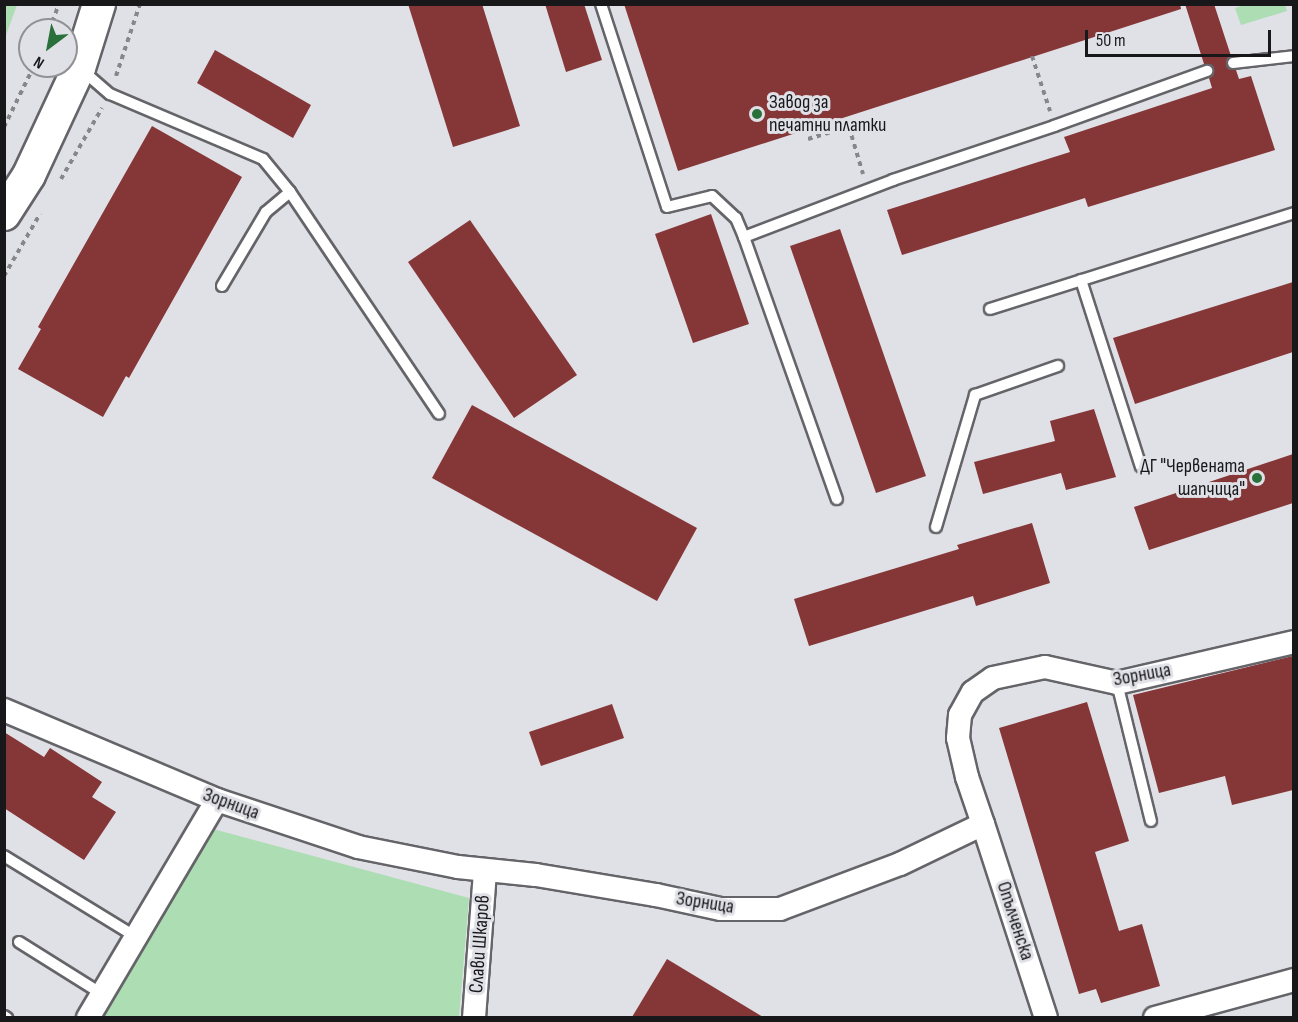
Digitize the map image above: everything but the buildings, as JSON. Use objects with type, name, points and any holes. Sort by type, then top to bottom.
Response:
[{"type":"main road","points":[[4,214],[29,175],[79,68],[99,4]]},
{"type":"street","name":"Зорница","points":[[4,710],[217,801],[357,847],[485,871],[601,885],[721,909],[780,909],[900,864],[983,824],[967,777],[958,738],[960,715],[973,692],[993,678],[1045,667],[1117,683],[1293,642]]},
{"type":"street","points":[[88,1017],[217,801]]},
{"type":"street","name":"Опълченска","points":[[983,824],[1046,1017]]},
{"type":"street","name":"Слави Шкаров","points":[[474,1017],[485,871]]},
{"type":"street","points":[[1155,1017],[1293,980]]},
{"type":"lane","points":[[601,4],[667,207],[712,196],[736,218],[837,499]]},
{"type":"lane","points":[[1233,63],[1293,56]]},
{"type":"lane","points":[[79,68],[110,94],[262,159],[290,192],[439,414]]},
{"type":"lane","points":[[744,237],[868,189],[1054,126],[1206,71]]},
{"type":"lane","points":[[222,286],[266,212],[290,192]]},
{"type":"lane","points":[[990,309],[1293,213]]},
{"type":"lane","points":[[1081,280],[1141,467]]},
{"type":"lane","points":[[936,527],[975,395],[1058,366]]},
{"type":"lane","points":[[1117,683],[1151,821]]},
{"type":"lane","points":[[4,856],[136,937]]},
{"type":"lane","points":[[19,942],[102,994]]},
{"type":"path","points":[[57,185],[110,94],[140,4]]},
{"type":"path","points":[[1032,57],[1054,126]]},
{"type":"path","points":[[4,127],[28,78]]},
{"type":"path","points":[[808,139],[861,123]]},
{"type":"path","points":[[849,127],[868,189]]},
{"type":"path","points":[[4,276],[45,206]]},
{"type":"green space","points":[[1247,4],[1285,5],[1287,11],[1241,25],[1235,8]]},
{"type":"green space","points":[[4,5],[17,5],[5,38]]},
{"type":"green space","points":[[213,829],[469,898],[459,1017],[97,1018]]},
{"type":"place","name":"Завод за печатни платки","points":[[757,114]]},
{"type":"place","name":"ДГ \"Червената шапчица\"","points":[[1257,478]]}]
